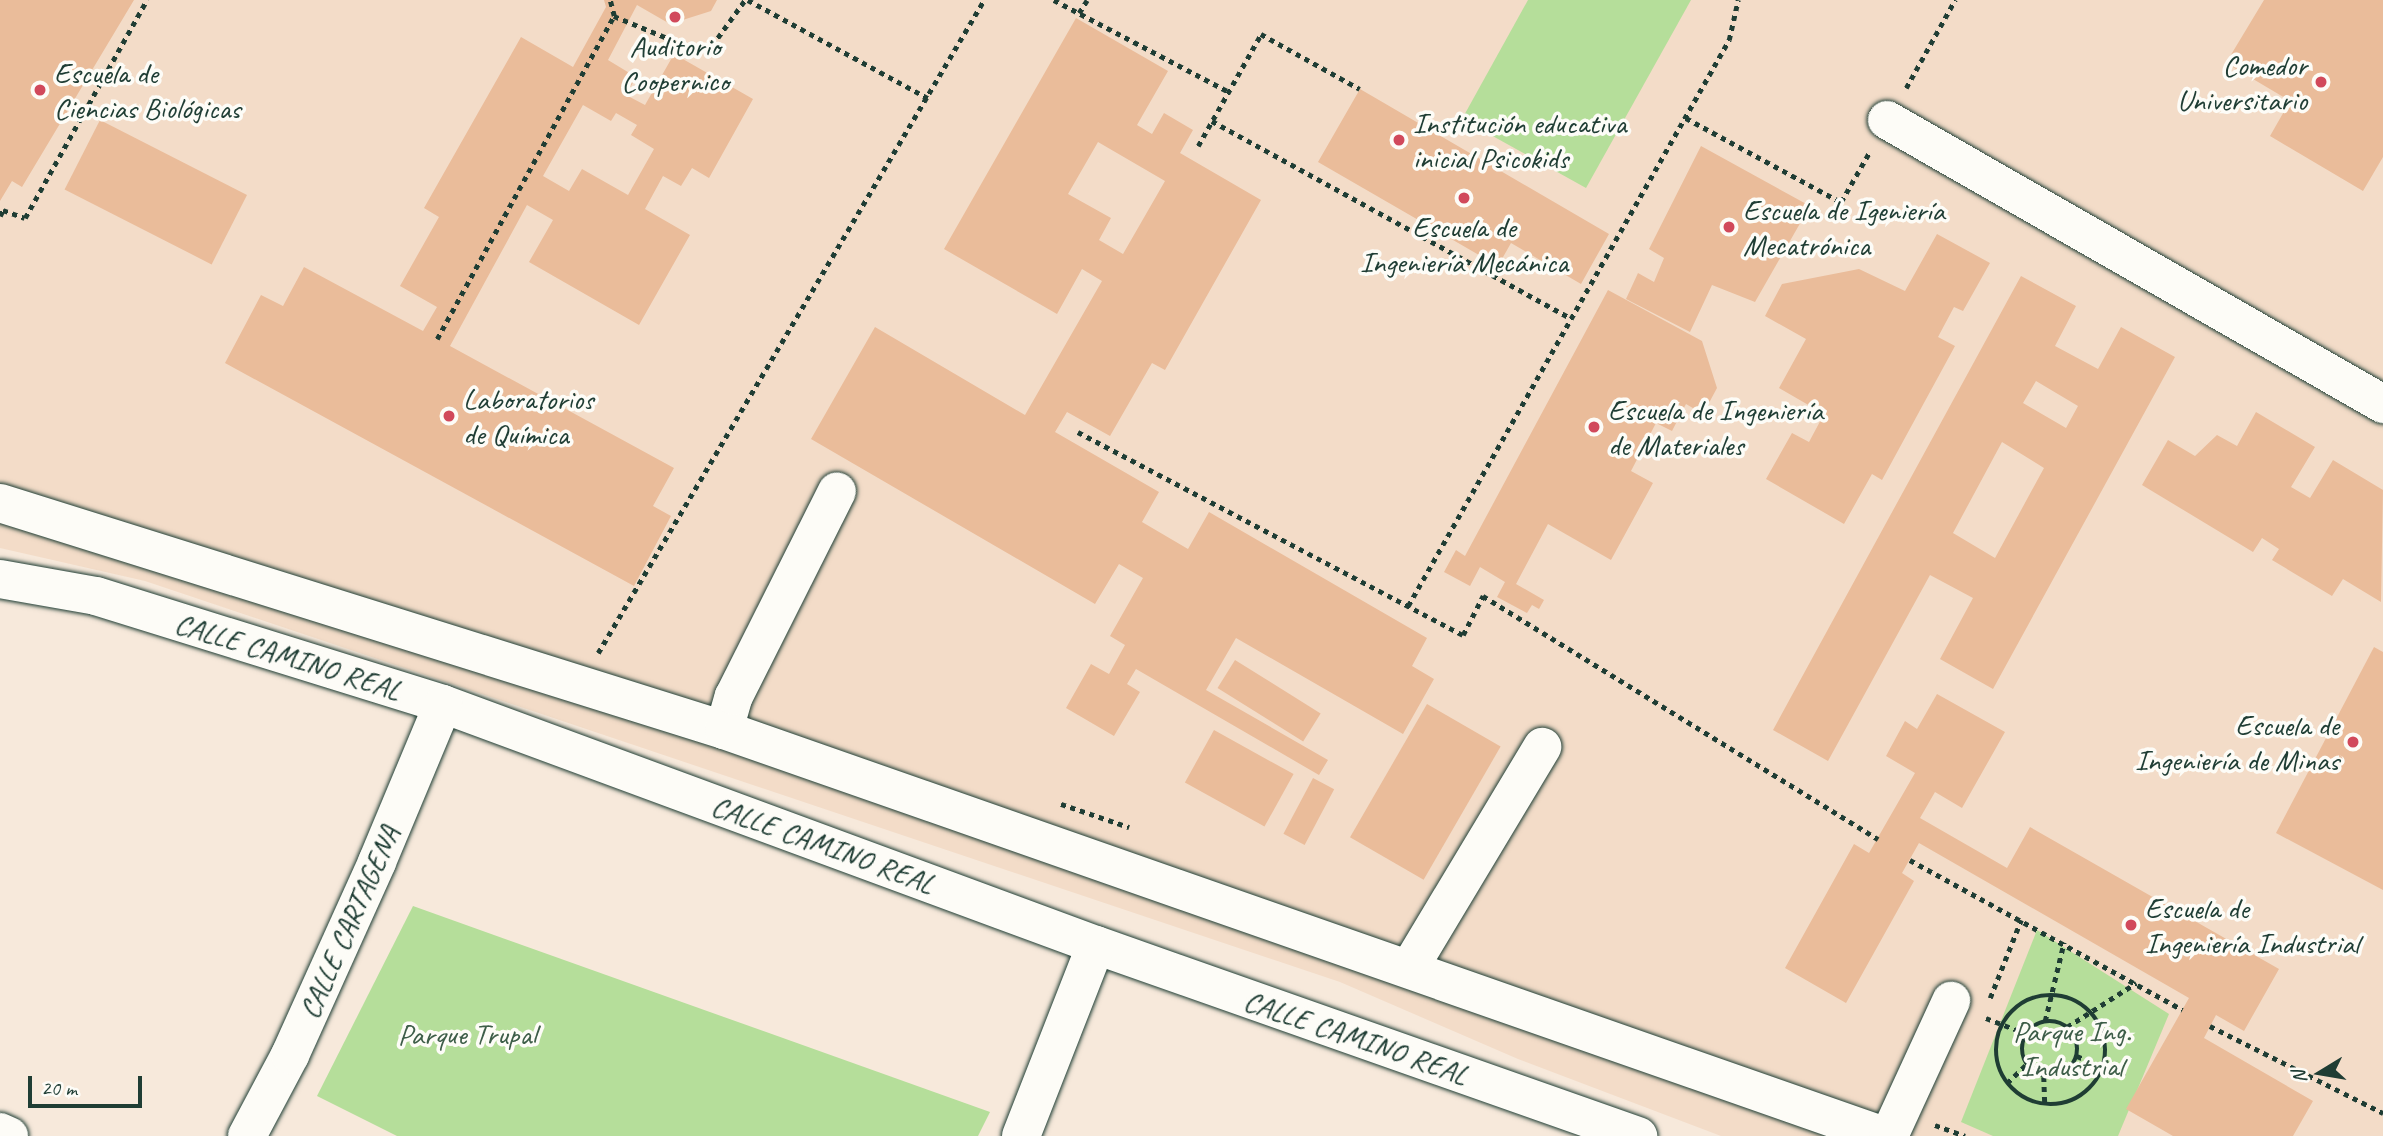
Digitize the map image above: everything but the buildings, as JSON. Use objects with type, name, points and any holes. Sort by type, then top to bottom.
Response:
[{"type":"street","points":[[1887,120],[2383,404]]},
{"type":"street","points":[[724,730],[734,696],[837,491]]},
{"type":"street","points":[[0,503],[724,730],[1409,967],[1886,1136],[1951,1001]]},
{"type":"street","name":"CALLE CAMINO REAL","points":[[0,579],[96,596],[443,704],[1096,945],[1638,1136]]},
{"type":"street","name":"CALLE CARTAGENA","points":[[247,1136],[290,1055],[366,887],[443,704]]},
{"type":"street","points":[[1409,967],[1542,747]]},
{"type":"street","points":[[1021,1136],[1096,945]]},
{"type":"street","points":[[0,1132],[9,1136]]},
{"type":"path","points":[[0,216],[4,210],[25,218],[148,0]]},
{"type":"path","points":[[437,339],[614,16],[610,0]]},
{"type":"path","points":[[614,16],[706,54],[746,0],[928,98]]},
{"type":"path","points":[[588,687],[598,651],[984,0]]},
{"type":"path","points":[[1054,0],[1229,92]]},
{"type":"path","points":[[1079,13],[1087,0]]},
{"type":"path","points":[[1408,606],[1729,40],[1738,0]]},
{"type":"path","points":[[1686,118],[1841,202],[1955,0]]},
{"type":"path","points":[[1198,146],[1261,34],[1360,89]]},
{"type":"path","points":[[1212,121],[1571,318]]},
{"type":"path","points":[[1078,432],[1463,635],[1483,596],[1878,839]]},
{"type":"path","points":[[1910,860],[2183,1010]]},
{"type":"path","points":[[2021,920],[1983,1017],[2027,1034]]},
{"type":"path","points":[[2045,1021],[2067,1027],[2078,1045],[2077,1056],[2066,1073],[2045,1077],[2027,1064],[2023,1054],[2027,1034],[2045,1021],[2064,943]]},
{"type":"path","points":[[2067,1027],[2136,982]]},
{"type":"path","points":[[2051,995],[2065,996],[2090,1011],[2104,1038],[2103,1067],[2086,1092],[2059,1104],[2045,1105],[2031,1101],[2007,1083],[1996,1055],[2002,1024],[2021,1004],[2051,995]]},
{"type":"path","points":[[2210,1026],[2383,1113]]},
{"type":"path","points":[[2077,1056],[2125,1076]]},
{"type":"path","points":[[2007,1083],[2027,1064]]},
{"type":"path","points":[[2045,1077],[2045,1105]]},
{"type":"shaded area","points":[[0,0],[2383,0],[2383,1136],[1721,1136],[1518,1059],[1340,982],[145,581],[0,548]]},
{"type":"green space","points":[[1528,0],[1691,0],[1586,188],[1462,119]]},
{"type":"green space","name":"Parque Trupal","points":[[413,906],[990,1112],[978,1136],[397,1136],[317,1096]]},
{"type":"green space","name":"Parque Ing. Industrial","points":[[2037,930],[2169,1014],[2118,1136],[1993,1136],[1961,1122]]},
{"type":"place","name":"Auditorio Coopernico","points":[[675,17]]},
{"type":"place","name":"Comedor Universitario","points":[[2321,82]]},
{"type":"place","name":"Escuela de Ciencias Biológicas","points":[[40,90]]},
{"type":"place","name":"Institución educativa inicial Psicokids","points":[[1399,140]]},
{"type":"place","name":"Escuela de Ingeniería Mecánica","points":[[1464,198]]},
{"type":"place","name":"Escuela de Igeniería Mecatrónica","points":[[1729,227]]},
{"type":"place","name":"Laboratorios de Química","points":[[449,416]]},
{"type":"place","name":"Escuela de Ingeniería de Materiales","points":[[1594,427]]},
{"type":"place","name":"Escuela de Ingeniería de Minas","points":[[2353,742]]},
{"type":"place","name":"Escuela de Ingeniería Industrial","points":[[2131,925]]}]
